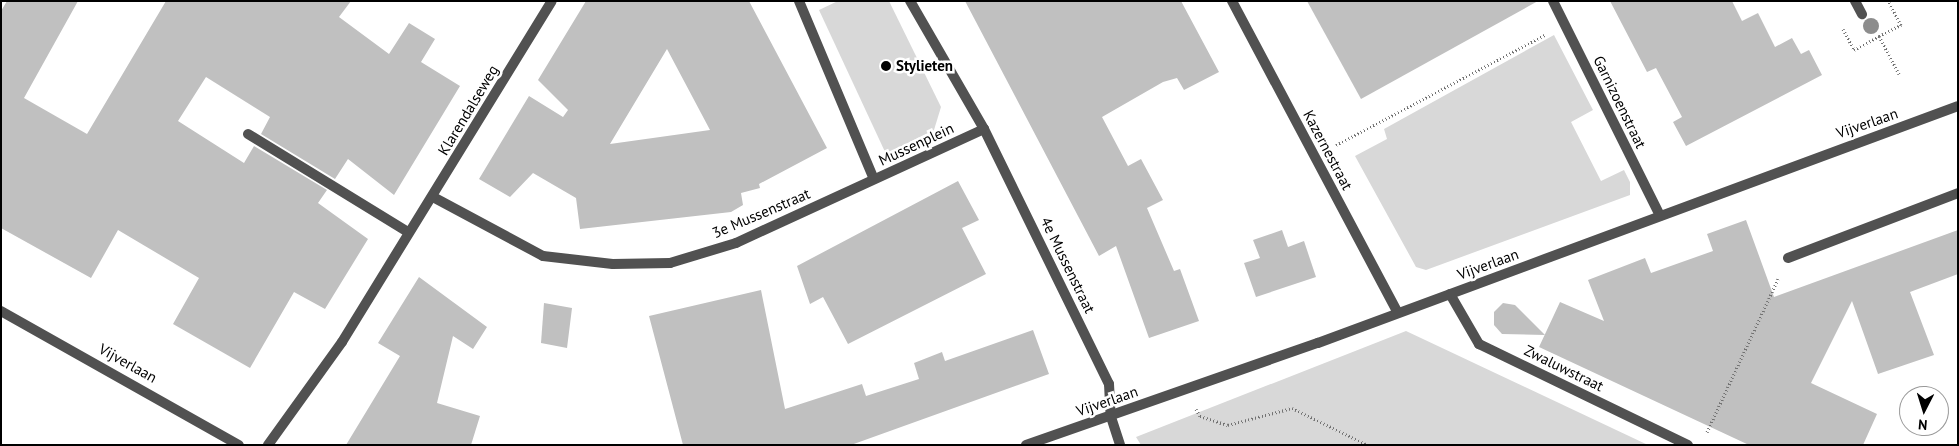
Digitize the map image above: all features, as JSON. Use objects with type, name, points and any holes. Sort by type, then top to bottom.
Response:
[{"type":"street","name":"Klarendalseweg","points":[[268,445],[342,342],[552,1]]},
{"type":"street","name":"Mussenplein","points":[[799,1],[874,179],[984,129]]},
{"type":"street","points":[[910,1],[984,129]]},
{"type":"street","name":"Kazernestraat","points":[[1232,1],[1398,313]]},
{"type":"street","name":"Garnizoenstraat","points":[[1554,1],[1660,216]]},
{"type":"street","points":[[1855,1],[1862,14]]},
{"type":"street","name":"Vijverlaan","points":[[1026,445],[1111,417],[1398,313],[1958,106]]},
{"type":"street","name":"4e Mussenstraat","points":[[984,129],[1110,384],[1111,417],[1120,445]]},
{"type":"street","points":[[248,134],[408,232]]},
{"type":"street","name":"3e Mussenstraat","points":[[433,197],[543,256],[614,264],[670,263],[736,243],[874,179]]},
{"type":"street","points":[[1788,258],[1958,194]]},
{"type":"street","name":"Zwaluwstraat","points":[[1450,294],[1479,344],[1688,445]]},
{"type":"street","name":"Vijverlaan","points":[[1,311],[239,445]]},
{"type":"path","points":[[1862,14],[1841,25],[1854,50],[1901,25],[1888,1]]},
{"type":"path","points":[[1315,156],[1566,24]]},
{"type":"path","points":[[1880,36],[1899,74]]},
{"type":"path","points":[[1706,436],[1788,258]]},
{"type":"path","points":[[1184,390],[1200,416],[1228,425],[1292,408],[1368,445]]},
{"type":"shaded area","points":[[838,1],[889,1],[941,107],[934,130],[886,154],[819,10]]},
{"type":"shaded area","points":[[1554,35],[1593,110],[1571,122],[1601,181],[1624,170],[1630,182],[1630,195],[1426,270],[1416,267],[1355,156],[1387,139],[1384,129]]},
{"type":"shaded area","points":[[1406,331],[1648,445],[1141,445],[1136,437]]},
{"type":"building","points":[[7,1],[78,1],[24,98],[87,134],[166,1],[351,1],[339,17],[389,54],[409,23],[435,39],[421,62],[460,86],[394,195],[348,159],[335,179],[261,134],[270,117],[206,77],[178,121],[244,163],[254,146],[327,190],[318,203],[368,239],[325,309],[294,292],[250,368],[173,324],[199,278],[118,230],[91,278],[1,228],[1,11]]},
{"type":"building","points":[[586,1],[749,1],[827,148],[759,184],[760,188],[741,193],[743,205],[731,212],[580,229],[576,198],[533,173],[510,197],[479,179],[529,96],[563,117],[568,110],[538,80]],"holes":[[[667,49],[710,130],[610,144]]]},
{"type":"building","points":[[965,1],[1181,1],[1219,72],[1184,90],[1177,78],[1163,82],[1102,117],[1128,166],[1141,159],[1163,200],[1147,208],[1174,271],[1180,269],[1199,321],[1149,338],[1116,246],[1099,256]]},
{"type":"building","points":[[1307,1],[1538,1],[1361,99]]},
{"type":"building","points":[[1610,1],[1732,1],[1742,21],[1758,13],[1775,47],[1792,38],[1801,54],[1809,50],[1822,75],[1686,146],[1673,122],[1682,117],[1656,68],[1647,72]]},
{"type":"building","points":[[958,181],[979,220],[962,228],[986,274],[848,344],[823,297],[810,304],[797,266]]},
{"type":"building","points":[[1746,220],[1774,297],[1958,230],[1958,274],[1910,292],[1934,355],[1878,374],[1852,301],[1811,383],[1877,414],[1863,445],[1749,445],[1539,347],[1560,302],[1604,321],[1588,280],[1645,258],[1651,273],[1713,251],[1707,234]]},
{"type":"building","points":[[1282,230],[1288,247],[1304,241],[1316,277],[1256,297],[1244,263],[1260,258],[1253,240]]},
{"type":"building","points":[[419,277],[487,327],[473,349],[453,336],[437,403],[480,416],[471,445],[346,445],[400,356],[378,343]]},
{"type":"building","points":[[761,290],[785,409],[862,384],[866,396],[919,379],[914,363],[942,352],[945,361],[1033,330],[1049,374],[851,445],[683,445],[649,316]]},
{"type":"building","points":[[544,303],[572,308],[567,348],[541,343]]},
{"type":"building","points":[[1503,303],[1515,305],[1545,335],[1502,334],[1494,325],[1494,312]]},
{"type":"place","name":"Stylieten","points":[[886,66]]}]
